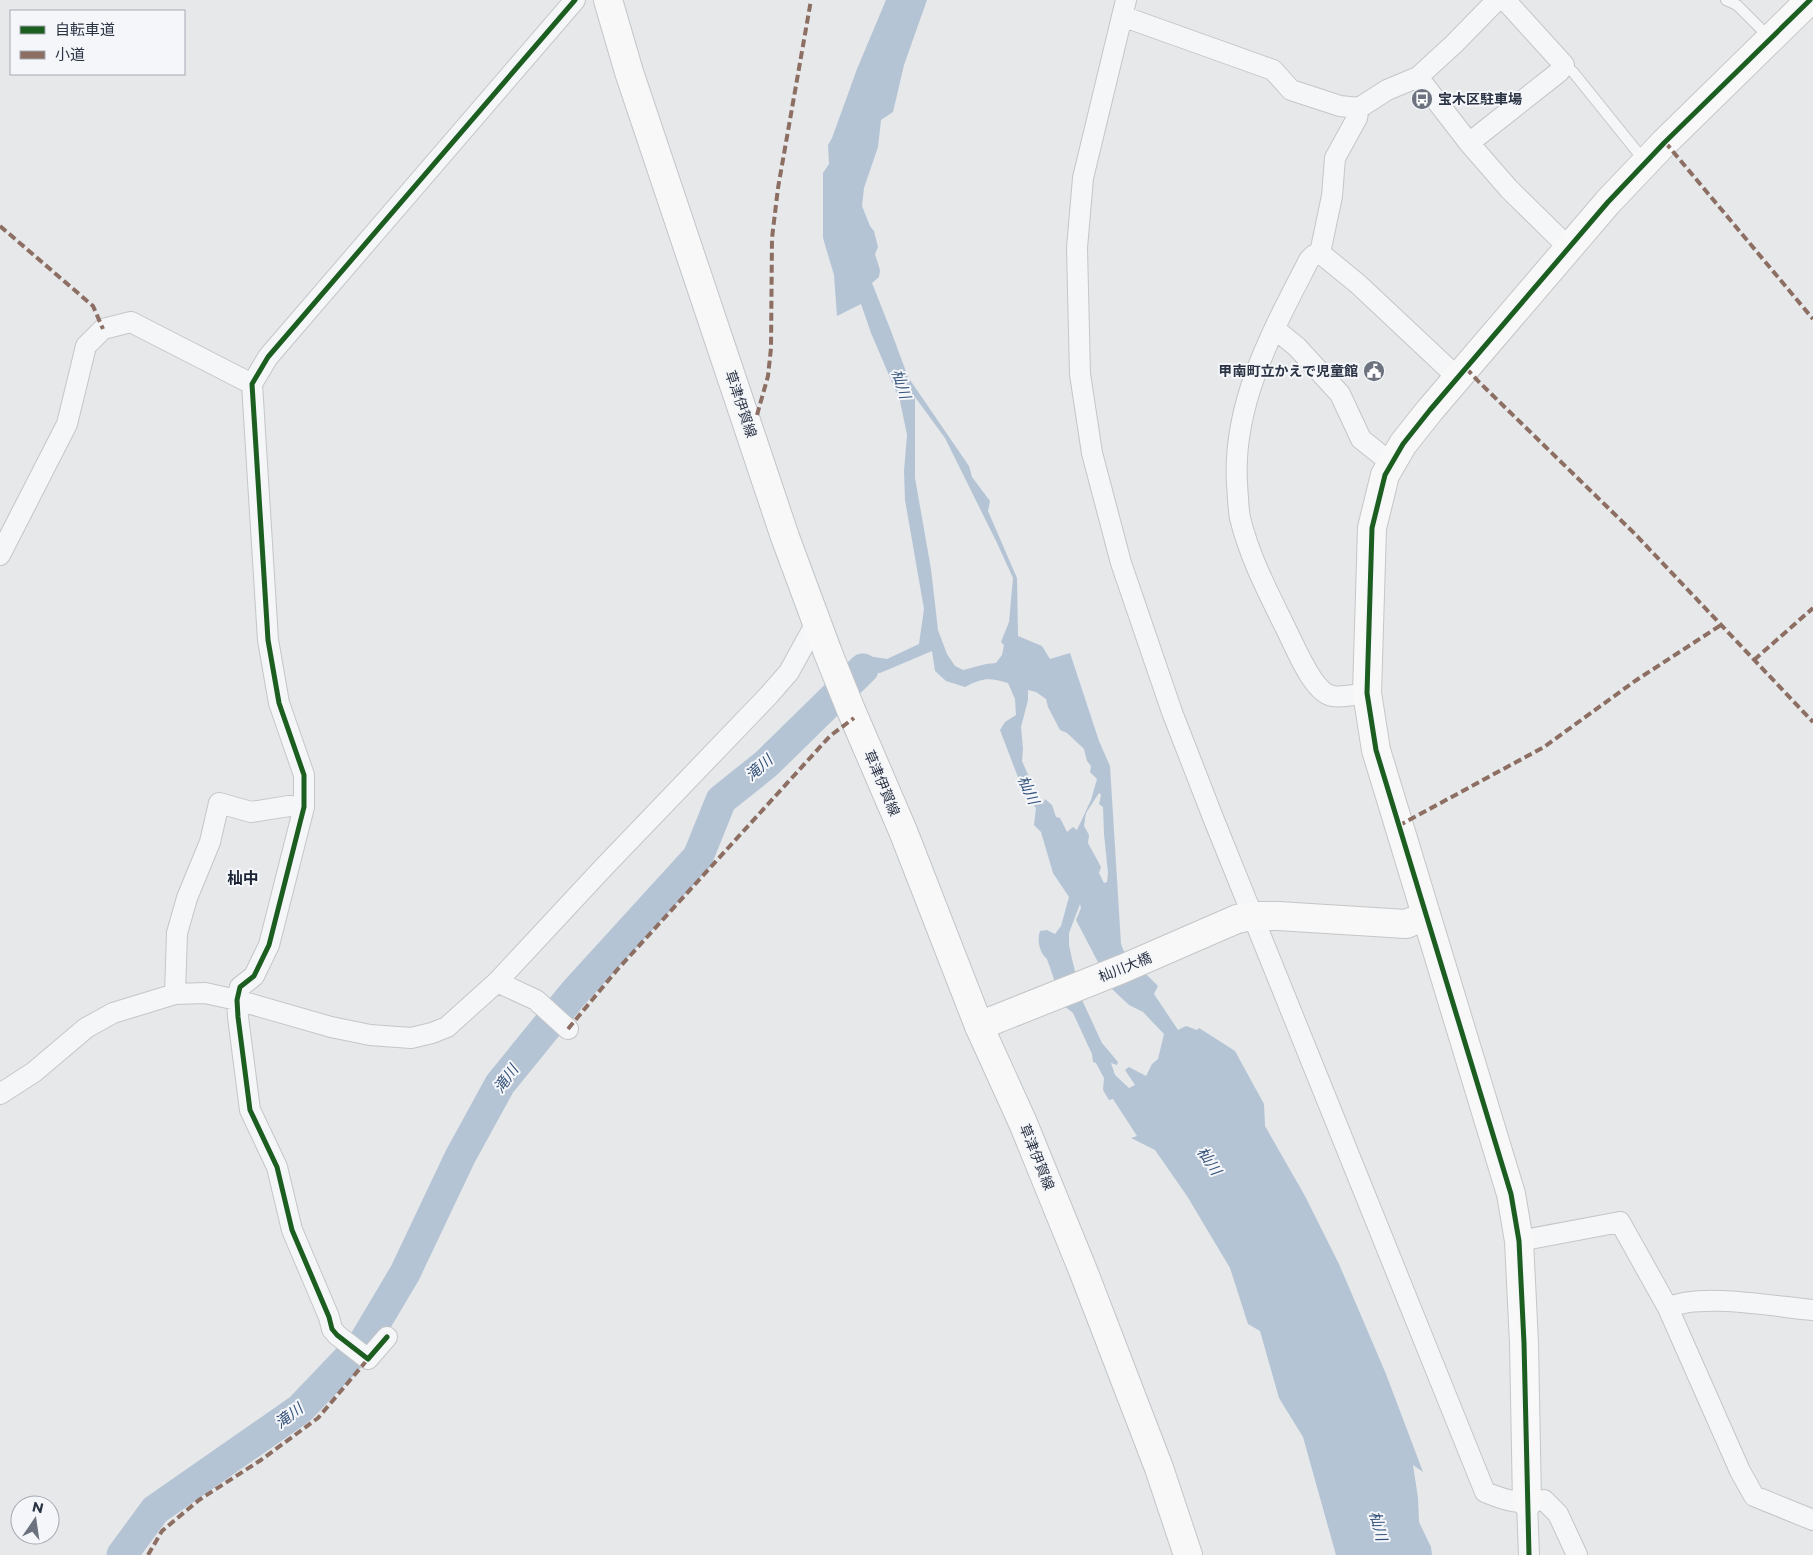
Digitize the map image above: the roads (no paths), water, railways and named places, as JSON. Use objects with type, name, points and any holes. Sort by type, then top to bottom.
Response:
[{"type":"street","points":[[387,1337],[368,1360],[337,1336],[332,1329],[292,1230],[277,1166],[250,1110],[237,1000],[240,987],[254,976],[269,945],[304,806],[304,775],[279,703],[268,640],[252,384],[268,357],[575,0]]},
{"type":"street","name":"草津伊賀線","points":[[608,0],[629,72],[785,537],[828,653],[903,831],[979,1026],[1023,1124],[1084,1273],[1159,1468],[1188,1555]]},
{"type":"street","points":[[1497,0],[1454,44],[1418,76],[1387,90],[1359,108],[1340,106],[1291,90],[1273,70],[1124,8],[1083,178],[1077,248],[1080,374],[1086,418],[1106,510],[1121,563],[1244,918],[1485,1492],[1508,1501],[1527,1503],[1544,1500],[1558,1514],[1577,1555]]},
{"type":"street","points":[[1469,143],[1559,72],[1564,65],[1505,0]]},
{"type":"street","points":[[1529,1555],[1524,1343],[1519,1241],[1510,1194],[1376,750],[1367,693],[1372,528],[1380,491],[1391,463],[1416,427],[1608,202],[1665,142],[1810,0]]},
{"type":"street","points":[[1418,76],[1469,143],[1509,189],[1569,248]]},
{"type":"street","points":[[1320,253],[1332,196],[1335,158],[1357,118],[1359,108]]},
{"type":"street","points":[[1367,693],[1332,696],[1321,690],[1302,662],[1265,586],[1248,543],[1241,519],[1237,454],[1250,386],[1275,329],[1309,260],[1314,254],[1320,253],[1358,284],[1458,378]]},
{"type":"street","points":[[0,555],[67,424],[86,346],[103,329],[131,322],[252,384]]},
{"type":"street","points":[[1275,329],[1297,347],[1340,394],[1361,439],[1391,463]]},
{"type":"street","points":[[0,1094],[34,1072],[86,1028],[113,1013],[175,994],[204,992],[331,1027],[370,1035],[411,1038],[448,1027],[497,982],[769,695],[789,672],[817,621]]},
{"type":"street","points":[[175,994],[177,933],[187,898],[210,842],[219,803],[251,812],[289,806],[304,806]]},
{"type":"street","points":[[1244,918],[1278,916],[1406,924],[1426,916]]},
{"type":"street","name":"杣川大橋","points":[[979,1026],[1244,918]]},
{"type":"street","points":[[497,982],[536,1000],[565,1026]]},
{"type":"street","points":[[1519,1241],[1620,1222],[1668,1308],[1732,1453],[1754,1496],[1813,1520]]},
{"type":"street","points":[[1668,1308],[1677,1304],[1711,1301],[1813,1310]]},
{"type":"lane","points":[[1726,0],[1736,5],[1762,30]]},
{"type":"lane","points":[[1564,65],[1573,72],[1639,154]]},
{"type":"water","name":"杣川","points":[[886,0],[927,0],[904,65],[893,112],[881,120],[878,147],[864,188],[862,206],[874,231],[878,247],[875,254],[880,270],[879,277],[872,283],[908,377],[969,466],[972,477],[990,501],[988,511],[1017,578],[1018,636],[1042,646],[1050,659],[1070,653],[1099,741],[1110,766],[1121,944],[1127,959],[1158,986],[1154,994],[1178,1030],[1186,1026],[1197,1030],[1199,1028],[1235,1051],[1264,1104],[1265,1126],[1305,1196],[1339,1264],[1386,1374],[1423,1472],[1413,1465],[1418,1498],[1419,1522],[1431,1547],[1432,1555],[1336,1555],[1303,1437],[1279,1398],[1260,1331],[1248,1324],[1230,1268],[1187,1196],[1155,1150],[1131,1138],[1137,1136],[1113,1099],[1109,1100],[1103,1090],[1104,1078],[1096,1063],[1093,1062],[1092,1054],[1073,1013],[1063,1005],[1047,959],[1039,946],[1040,931],[1047,930],[1055,934],[1061,926],[1069,897],[1053,873],[1041,832],[1034,825],[1036,808],[1024,793],[1000,730],[1005,722],[1016,715],[1015,699],[1008,683],[986,679],[965,687],[946,681],[935,671],[932,651],[880,673],[866,672],[831,707],[833,691],[868,656],[887,659],[919,644],[924,609],[905,500],[904,471],[907,435],[900,401],[871,333],[861,304],[837,316],[834,275],[823,238],[823,173],[829,164],[828,145]],"holes":[[[915,397],[945,438],[1013,578],[1009,622],[1001,642],[1004,645],[1002,655],[996,663],[963,670],[955,666],[947,654],[938,630],[931,569],[915,478]],[[1028,690],[1036,692],[1046,699],[1060,730],[1067,733],[1084,749],[1087,761],[1091,766],[1090,772],[1097,779],[1091,800],[1077,830],[1073,827],[1067,832],[1060,818],[1056,817],[1052,805],[1045,799],[1043,804],[1035,801],[1029,788],[1029,777],[1022,761],[1021,727],[1028,700]],[[1099,793],[1101,795],[1099,804],[1103,807],[1108,873],[1107,882],[1104,883],[1099,873],[1101,867],[1088,843],[1089,835],[1084,826],[1086,813]],[[1080,904],[1081,908],[1076,920],[1112,989],[1129,1005],[1143,1012],[1164,1034],[1158,1059],[1152,1064],[1146,1076],[1129,1067],[1125,1070],[1135,1085],[1129,1088],[1115,1075],[1111,1063],[1117,1065],[1118,1062],[1102,1043],[1082,1000],[1069,945],[1069,933]]]},
{"type":"waterway","name":"滝川","points":[[122,1555],[155,1510],[300,1409],[364,1342],[405,1273],[460,1157],[500,1084],[574,993],[698,857],[721,800],[766,764],[863,669]]},
{"type":"place","name":"宝木区駐車場","points":[[1422,99]]},
{"type":"place","name":"甲南町立かえで児童館","points":[[1374,371]]},
{"type":"district","name":"杣中","points":[[243,878]]}]
